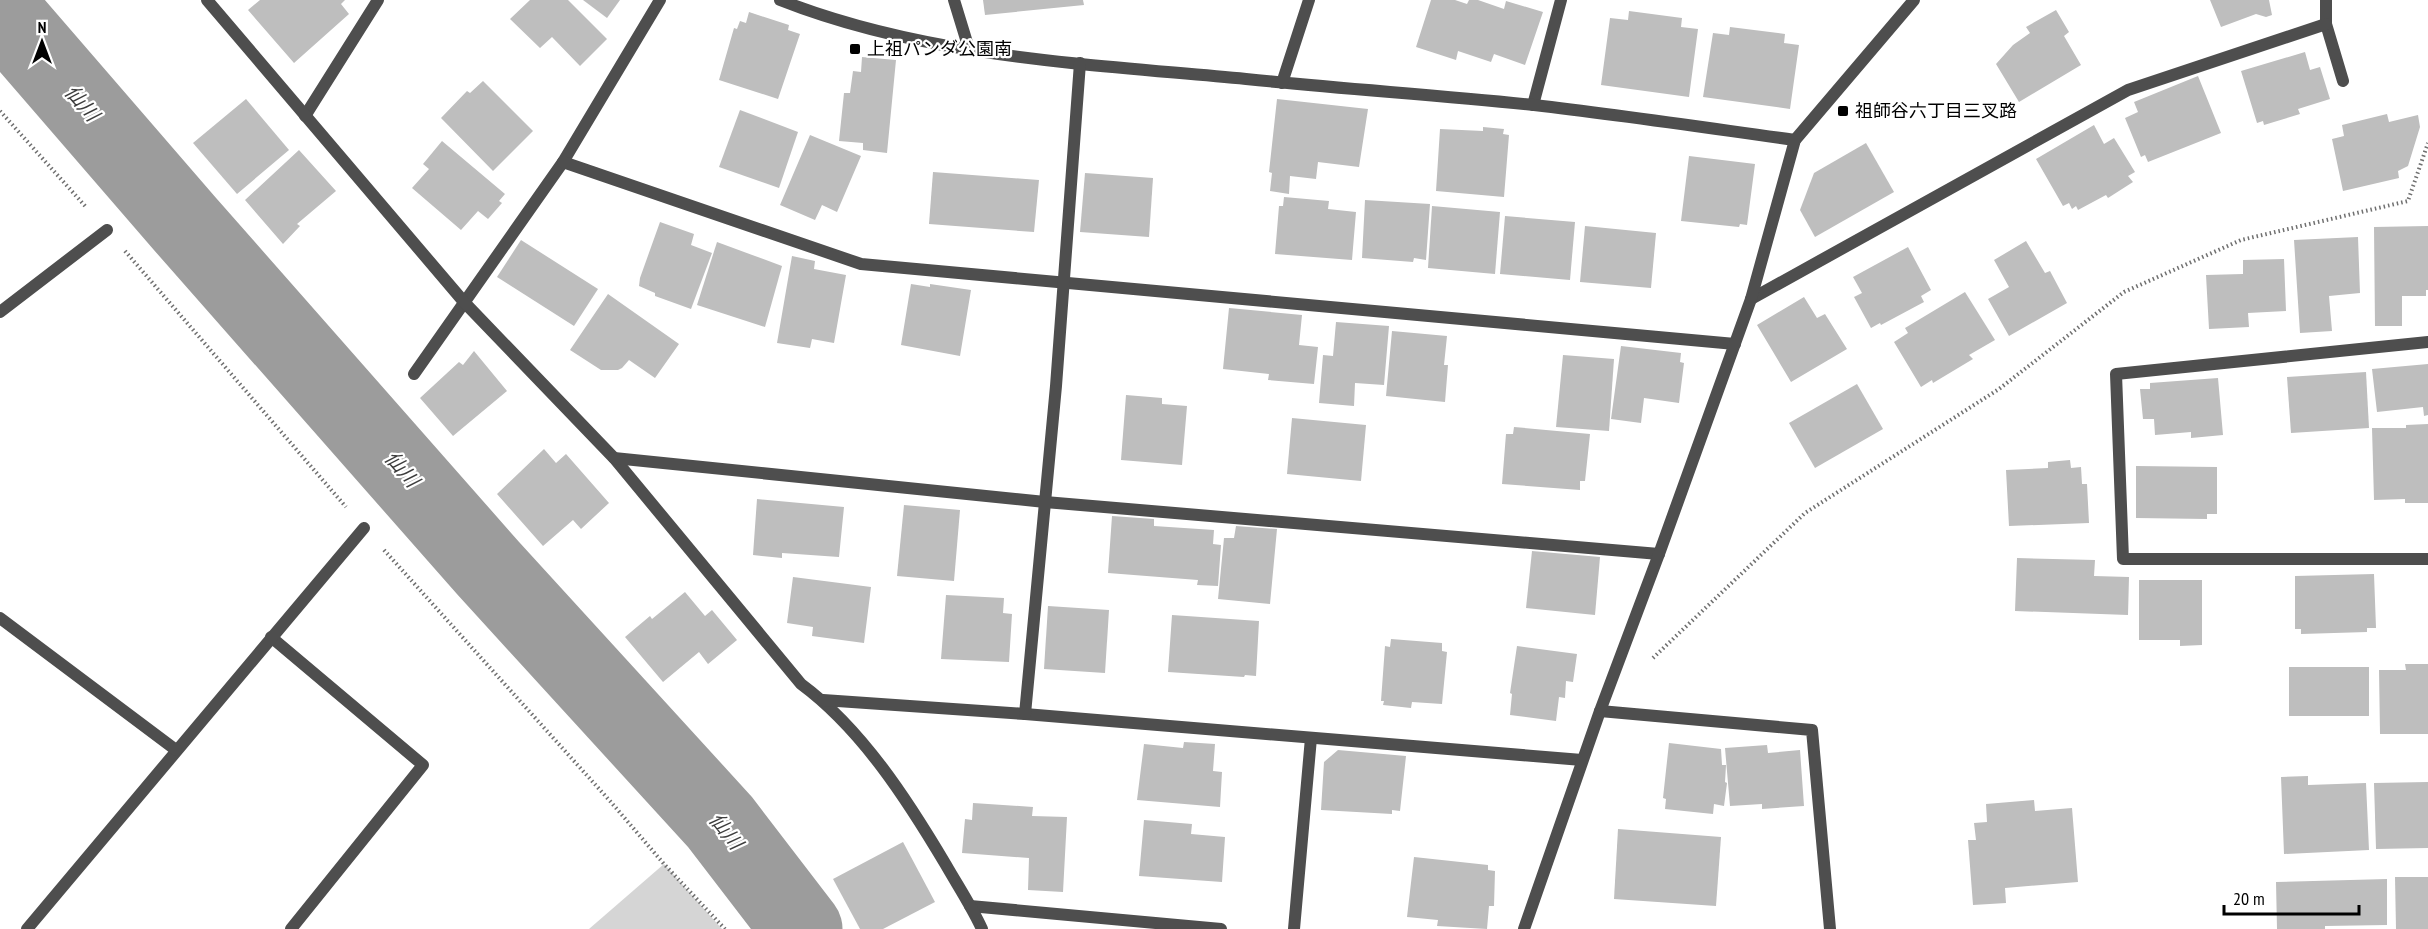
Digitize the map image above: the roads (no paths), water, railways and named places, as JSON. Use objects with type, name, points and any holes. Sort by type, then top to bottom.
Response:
[{"type":"street","points":[[207,0],[464,302],[614,458],[801,684],[823,700],[879,764],[918,818],[982,929]]},
{"type":"street","points":[[305,116],[378,0]]},
{"type":"street","points":[[414,374],[563,162],[660,0]]},
{"type":"street","points":[[780,0],[821,16],[881,32],[969,49],[1080,63],[1533,105],[1795,140]]},
{"type":"street","points":[[954,0],[969,49]]},
{"type":"street","points":[[1282,83],[1309,0]]},
{"type":"street","points":[[1533,105],[1561,0]]},
{"type":"street","points":[[1524,929],[1582,760],[1751,299],[1795,140],[1914,0]]},
{"type":"street","points":[[2326,0],[2326,24],[2343,81]]},
{"type":"street","points":[[1751,299],[2128,90],[2326,24]]},
{"type":"street","points":[[1025,714],[1064,284],[1080,63]]},
{"type":"street","points":[[563,162],[861,264],[1735,344]]},
{"type":"street","points":[[0,312],[107,230]]},
{"type":"street","points":[[2428,342],[2116,374],[2123,559],[2428,559]]},
{"type":"street","points":[[614,458],[1045,502],[1659,554]]},
{"type":"street","points":[[27,929],[364,528]]},
{"type":"street","points":[[0,618],[176,750]]},
{"type":"street","points":[[271,637],[423,765],[291,929]]},
{"type":"street","points":[[823,700],[1025,714],[1582,760]]},
{"type":"street","points":[[1600,711],[1812,730],[1830,929]]},
{"type":"street","points":[[1294,929],[1311,738]]},
{"type":"street","points":[[970,906],[1221,929]]},
{"type":"waterway","name":"仙川","points":[[0,10],[488,568],[720,822],[802,929]]},
{"type":"place","name":"上祖パンダ公園南","points":[[855,49]]},
{"type":"place","name":"祖師谷六丁目三叉路","points":[[1843,111]]}]
